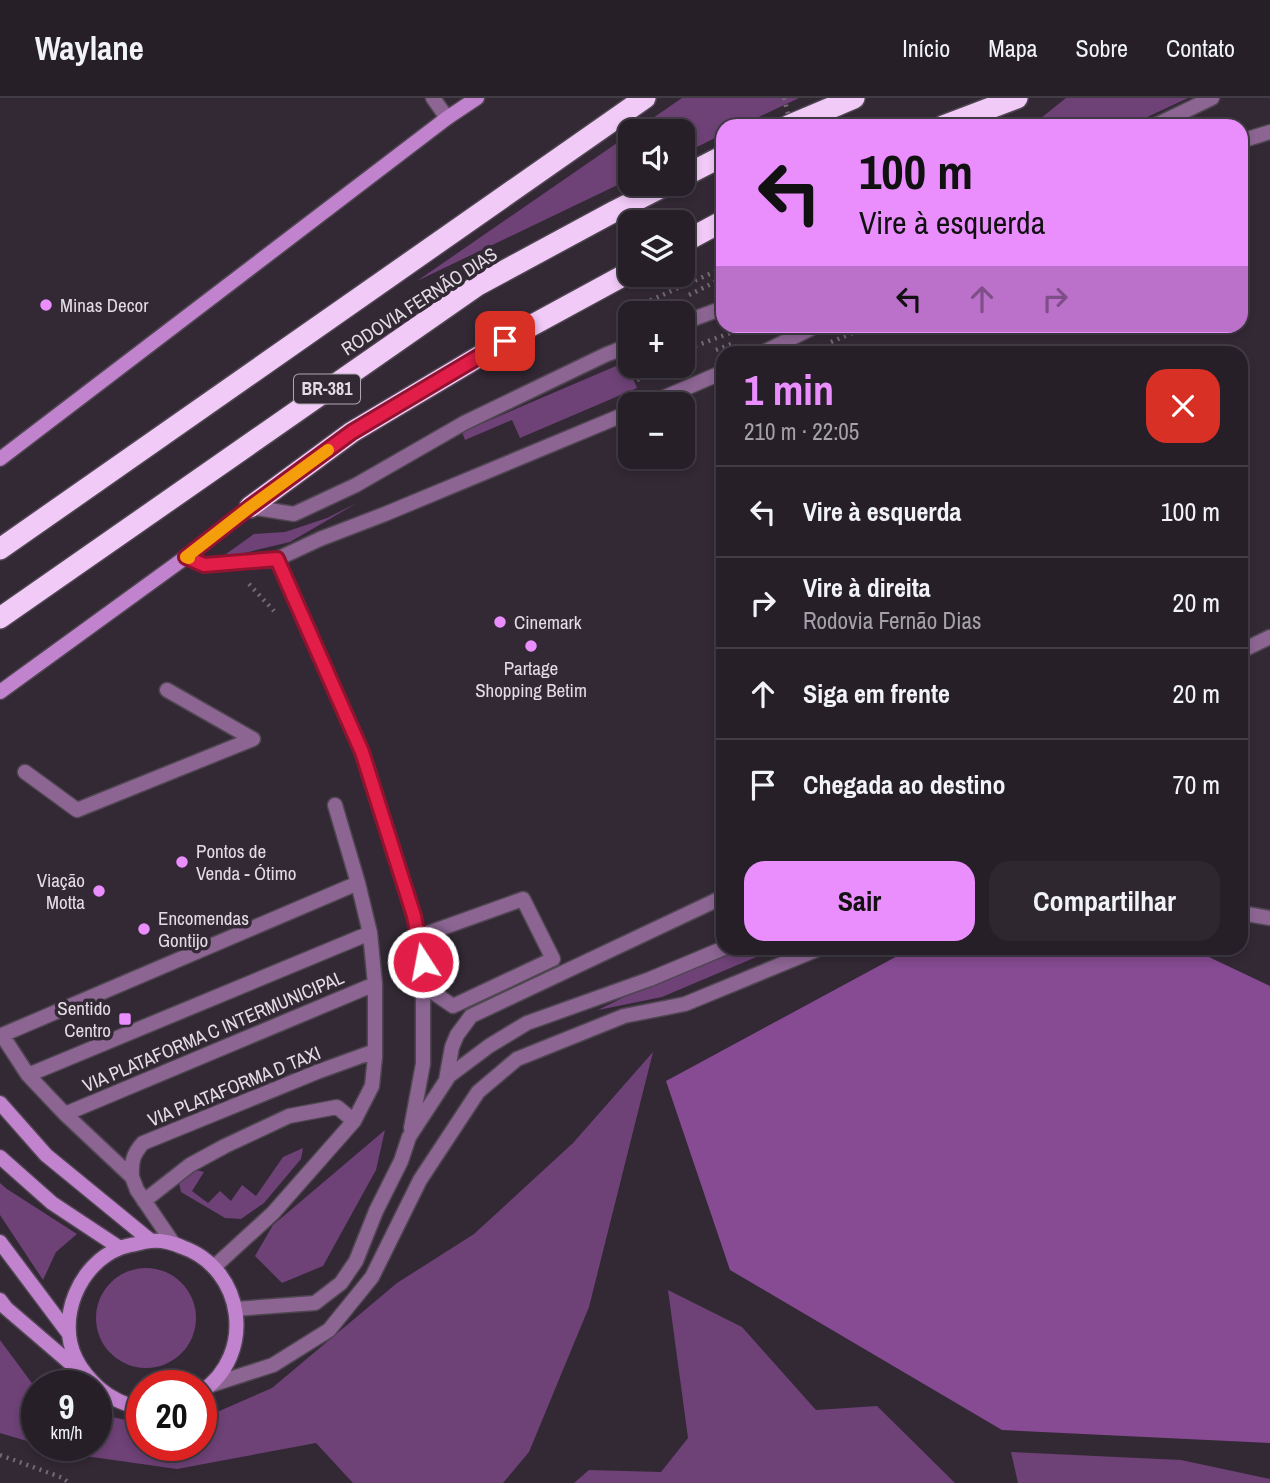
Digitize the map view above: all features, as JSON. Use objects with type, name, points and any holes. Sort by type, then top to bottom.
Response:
[{"type":"highway","name":"RODOVIA FERNÃO DIAS","points":[[0,549],[645,98]]},
{"type":"highway","points":[[806,119],[854,98]]},
{"type":"highway","points":[[962,119],[1017,98]]},
{"type":"highway","points":[[695,170],[716,160]]},
{"type":"highway","name":"RODOVIA FERNÃO DIAS","points":[[0,618],[478,285],[644,196]]},
{"type":"highway","points":[[695,236],[716,225]]},
{"type":"highway","name":"BR-381","points":[[250,507],[352,432],[527,328],[618,279]]},
{"type":"main road","points":[[0,459],[447,118],[477,98]]},
{"type":"main road","name":"BR-381","points":[[0,692],[186,557],[250,507]]},
{"type":"main road","points":[[0,1103],[46,1155],[151,1241]]},
{"type":"main road","points":[[0,1157],[52,1203],[120,1248]]},
{"type":"main road","points":[[83,1370],[75,1357],[69,1334],[71,1307],[80,1283],[97,1262],[120,1248],[151,1241],[173,1243],[202,1256],[224,1280],[231,1294],[236,1309],[237,1330],[233,1350],[217,1377]]},
{"type":"main road","points":[[0,1242],[69,1334]]},
{"type":"main road","points":[[0,1300],[79,1370]]},
{"type":"street","points":[[433,98],[447,118]]},
{"type":"street","points":[[1168,119],[1212,98]]},
{"type":"street","points":[[1248,139],[1270,132]]},
{"type":"street","points":[[695,318],[716,311]]},
{"type":"street","points":[[776,346],[802,333]]},
{"type":"street","points":[[250,507],[294,514],[356,485],[464,423],[618,350]]},
{"type":"street","points":[[677,392],[716,375]]},
{"type":"street","points":[[186,557],[204,565],[277,559],[618,417]]},
{"type":"street","points":[[236,1309],[315,1303],[341,1283],[356,1261],[376,1211],[401,1161],[409,1137],[423,1064],[423,962],[414,916],[362,752],[277,559]]},
{"type":"street","points":[[1248,648],[1270,637]]},
{"type":"street","points":[[25,772],[77,810],[253,739],[167,690]]},
{"type":"street","points":[[214,1267],[273,1213],[354,1121],[372,1086],[375,984],[370,933],[335,805]]},
{"type":"street","points":[[173,1243],[137,1190],[132,1177],[28,1075],[2,1035],[358,883]]},
{"type":"street","points":[[417,937],[523,899],[553,959],[453,1006],[434,993],[422,977]]},
{"type":"street","points":[[446,1080],[452,1047],[471,1016],[716,900]]},
{"type":"street","points":[[1248,914],[1270,918]]},
{"type":"street","points":[[28,1075],[370,933]]},
{"type":"street","points":[[409,1137],[449,1076],[489,1046],[527,1023],[650,979],[716,951]]},
{"type":"street","points":[[217,1385],[273,1365],[329,1330],[372,1277],[420,1180],[478,1092],[517,1059],[624,1016],[685,1004],[804,955]]},
{"type":"street","name":"VIA PLATAFORMA C INTERMUNICIPAL","points":[[65,1114],[375,984]]},
{"type":"street","name":"VIA PLATAFORMA D TAXI","points":[[132,1177],[134,1153],[143,1143],[375,1051]]},
{"type":"street","points":[[144,1201],[190,1165],[289,1116],[337,1107],[354,1121]]},
{"type":"path","points":[[784,98],[788,119]]},
{"type":"path","points":[[716,271],[649,301],[656,311],[716,281]]},
{"type":"path","points":[[695,346],[727,333]]},
{"type":"path","points":[[830,342],[852,333]]},
{"type":"path","points":[[238,581],[249,583],[275,611]]},
{"type":"path","points":[[0,1455],[69,1483]]},
{"type":"shaded area","points":[[682,98],[799,98],[755,119],[716,119],[716,138],[695,148],[695,119],[651,119]]},
{"type":"shaded area","points":[[1066,98],[1188,98],[1143,119],[1040,119]]},
{"type":"shaded area","points":[[618,142],[618,185],[417,281]]},
{"type":"shaded area","points":[[618,365],[618,378],[633,378],[637,388],[618,392],[618,396],[520,438],[512,420],[465,440],[462,432]]},
{"type":"shaded area","points":[[357,503],[290,542],[219,559],[254,534],[285,532],[327,518]]},
{"type":"shaded area","points":[[725,955],[761,955],[662,997],[598,1010]]},
{"type":"shaded area","points":[[899,955],[1205,955],[1270,986],[1270,1443],[1002,1430],[730,1270],[666,1081]]},
{"type":"shaded area","points":[[653,1052],[589,1307],[529,1452],[503,1483],[353,1483],[316,1443],[177,1469],[112,1460],[112,1417],[126,1420],[126,1461],[217,1461],[217,1412],[272,1388],[397,1283],[474,1234],[573,1143]]},
{"type":"shaded area","points":[[385,1130],[376,1170],[323,1266],[282,1283],[255,1256],[273,1225]]},
{"type":"shaded area","points":[[303,1148],[301,1159],[264,1203],[241,1219],[225,1218],[181,1192],[179,1183],[196,1170],[204,1172],[192,1191],[208,1203],[220,1191],[231,1201],[242,1185],[256,1196],[283,1157]]},
{"type":"shaded area","points":[[0,1183],[77,1234],[56,1252],[43,1280],[0,1215]]},
{"type":"shaded area","points":[[146,1268],[165,1272],[181,1283],[192,1299],[196,1318],[192,1337],[181,1353],[165,1364],[146,1368],[127,1364],[111,1353],[100,1337],[96,1318],[100,1299],[111,1283],[127,1272]]},
{"type":"shaded area","points":[[668,1290],[742,1327],[816,1410],[877,1406],[955,1483],[574,1483],[589,1470],[661,1472],[688,1438]]},
{"type":"shaded area","points":[[0,1340],[22,1370],[21,1439],[0,1433]]},
{"type":"shaded area","points":[[1011,1452],[1181,1460],[1270,1479],[1270,1483],[1018,1483]]},
{"type":"slow traffic","points":[[189,558],[186,557],[328,450]]},
{"type":"place","name":"Minas Decor","points":[[46,305]]},
{"type":"place","name":"Cinemark","points":[[500,622]]},
{"type":"place","name":"Partage Shopping Betim","points":[[531,646]]},
{"type":"place","name":"Pontos de Venda - Ótimo","points":[[182,862]]},
{"type":"place","name":"Viação Motta","points":[[99,891]]},
{"type":"place","name":"Encomendas Gontijo","points":[[144,929]]},
{"type":"place","name":"Sentido Centro","points":[[125,1019]]},
{"type":"route","points":[[423,962],[414,916],[362,752],[277,559],[204,565],[186,557],[352,432],[505,341]]}]
